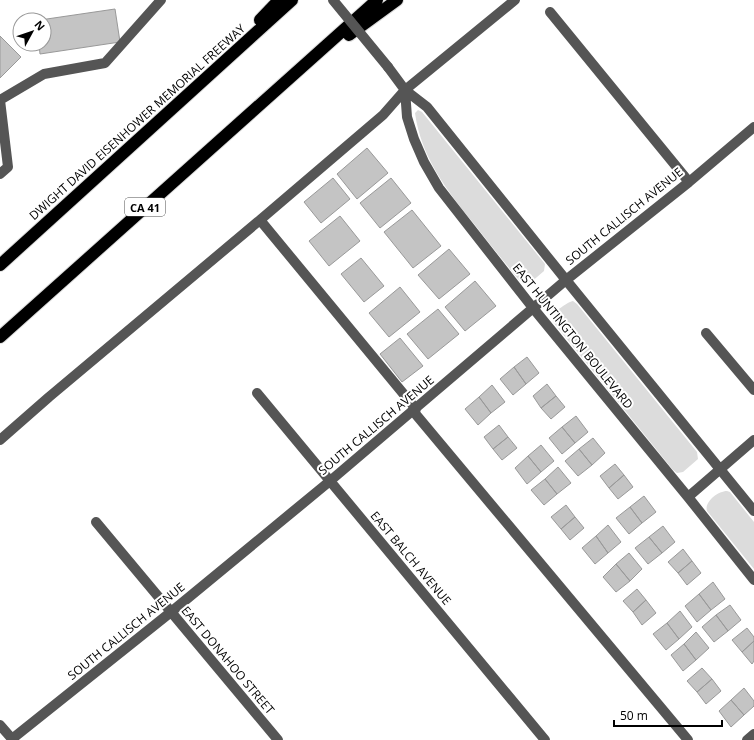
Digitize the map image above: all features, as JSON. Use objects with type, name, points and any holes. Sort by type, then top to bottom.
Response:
[{"type":"highway","points":[[195,89],[279,0]]},
{"type":"highway","name":"DWIGHT DAVID EISENHOWER MEMORIAL FREEWAY","points":[[0,265],[292,0]]},
{"type":"highway","name":"CA 41","points":[[0,337],[289,77],[377,0]]},
{"type":"highway","points":[[289,77],[397,0]]},
{"type":"street","points":[[0,174],[8,167],[0,100],[44,74],[105,63],[161,0]]},
{"type":"street","points":[[333,0],[406,90],[427,107],[754,511]]},
{"type":"street","points":[[0,440],[383,115],[406,90],[515,0]]},
{"type":"street","points":[[550,12],[689,182]]},
{"type":"street","name":"EAST HUNTINGTON BOULEVARD","points":[[406,90],[408,117],[424,162],[439,188],[533,308],[754,580]]},
{"type":"street","name":"SOUTH CALLISCH AVENUE","points":[[12,740],[330,481],[566,280],[689,182],[754,127]]},
{"type":"street","points":[[260,220],[414,410],[688,740]]},
{"type":"street","points":[[706,333],[754,390]]},
{"type":"street","name":"EAST BALCH AVENUE","points":[[256,393],[545,740]]},
{"type":"street","points":[[688,497],[754,440]]},
{"type":"street","name":"EAST DONAHOO STREET","points":[[96,522],[278,740]]},
{"type":"street","points":[[0,725],[12,740]]},
{"type":"street","points":[[747,740],[754,734]]},
{"type":"shaded area","points":[[418,110],[422,112],[545,264],[544,271],[530,283],[525,284],[519,280],[445,186],[429,159],[423,144],[415,113]]},
{"type":"shaded area","points":[[573,301],[697,452],[698,459],[683,472],[677,473],[673,470],[554,323],[553,318],[556,312]]},
{"type":"shaded area","points":[[723,491],[730,492],[754,522],[754,569],[707,511],[708,504],[712,498]]},
{"type":"building","points":[[115,9],[120,42],[40,54],[40,52],[52,52],[52,18]]},
{"type":"building","points":[[0,36],[12,48],[12,52],[16,52],[21,57],[0,78]]},
{"type":"building","points":[[367,148],[388,173],[357,199],[337,174]]},
{"type":"building","points":[[333,178],[350,199],[321,223],[304,202]]},
{"type":"building","points":[[391,178],[411,203],[380,228],[360,203]]},
{"type":"building","points":[[412,210],[441,246],[413,268],[384,232]]},
{"type":"building","points":[[340,216],[360,241],[329,266],[309,241]]},
{"type":"building","points":[[449,249],[470,274],[439,299],[418,275]]},
{"type":"building","points":[[361,258],[384,286],[364,302],[341,274]]},
{"type":"building","points":[[475,281],[496,306],[465,331],[445,307]]},
{"type":"building","points":[[400,287],[420,312],[389,337],[369,313]]},
{"type":"building","points":[[438,309],[459,334],[428,359],[407,334]]},
{"type":"building","points":[[400,338],[423,366],[402,382],[380,354]]},
{"type":"building","points":[[527,357],[539,373],[526,384],[514,367]]},
{"type":"building","points":[[514,367],[526,384],[513,395],[500,379]]},
{"type":"building","points":[[547,384],[556,396],[541,408],[533,396]]},
{"type":"building","points":[[492,385],[505,402],[491,413],[479,397]]},
{"type":"building","points":[[556,396],[565,407],[551,419],[541,408]]},
{"type":"building","points":[[479,397],[491,413],[478,425],[465,409]]},
{"type":"building","points":[[576,416],[588,432],[575,443],[562,427]]},
{"type":"building","points":[[499,425],[508,437],[493,449],[484,437]]},
{"type":"building","points":[[562,427],[575,443],[562,454],[549,438]]},
{"type":"building","points":[[508,437],[517,448],[502,460],[493,449]]},
{"type":"building","points":[[593,438],[605,453],[592,465],[579,449]]},
{"type":"building","points":[[541,445],[554,461],[541,472],[528,456]]},
{"type":"building","points":[[579,449],[592,465],[578,476],[565,461]]},
{"type":"building","points":[[528,456],[541,472],[527,484],[515,468]]},
{"type":"building","points":[[615,464],[624,475],[609,488],[600,476]]},
{"type":"building","points":[[558,467],[571,483],[557,494],[545,479]]},
{"type":"building","points":[[624,475],[633,487],[618,499],[609,488]]},
{"type":"building","points":[[545,479],[557,494],[544,505],[531,490]]},
{"type":"building","points":[[644,496],[656,512],[642,523],[630,507]]},
{"type":"building","points":[[566,505],[575,517],[561,529],[551,517]]},
{"type":"building","points":[[630,507],[642,523],[629,534],[616,518]]},
{"type":"building","points":[[575,517],[584,528],[570,540],[561,529]]},
{"type":"building","points":[[608,525],[621,542],[608,553],[596,536]]},
{"type":"building","points":[[663,526],[675,542],[662,553],[649,537]]},
{"type":"building","points":[[596,536],[608,553],[595,564],[582,548]]},
{"type":"building","points":[[649,537],[662,553],[648,564],[635,548]]},
{"type":"building","points":[[683,549],[692,561],[678,573],[668,562]]},
{"type":"building","points":[[629,553],[642,569],[630,581],[616,564]]},
{"type":"building","points":[[692,561],[701,573],[687,585],[678,573]]},
{"type":"building","points":[[616,564],[630,581],[616,592],[603,577]]},
{"type":"building","points":[[713,582],[725,599],[711,610],[699,594]]},
{"type":"building","points":[[637,589],[646,600],[633,612],[623,601]]},
{"type":"building","points":[[699,594],[711,610],[697,622],[685,606]]},
{"type":"building","points":[[646,600],[656,613],[642,625],[633,612]]},
{"type":"building","points":[[730,605],[741,620],[728,631],[716,615]]},
{"type":"building","points":[[680,611],[692,627],[679,639],[667,623]]},
{"type":"building","points":[[716,615],[728,631],[714,642],[702,627]]},
{"type":"building","points":[[667,623],[679,639],[666,650],[653,634]]},
{"type":"building","points":[[747,628],[754,637],[754,641],[742,652],[732,640]]},
{"type":"building","points":[[696,632],[709,648],[696,660],[684,644]]},
{"type":"building","points":[[754,641],[754,661],[752,664],[742,652]]},
{"type":"building","points":[[684,644],[696,660],[683,671],[671,655]]},
{"type":"building","points":[[702,668],[712,679],[697,692],[687,681]]},
{"type":"building","points":[[712,679],[721,691],[706,704],[697,692]]},
{"type":"building","points":[[744,688],[754,701],[754,706],[744,715],[731,700]]},
{"type":"building","points":[[731,700],[744,715],[731,727],[719,711]]}]
